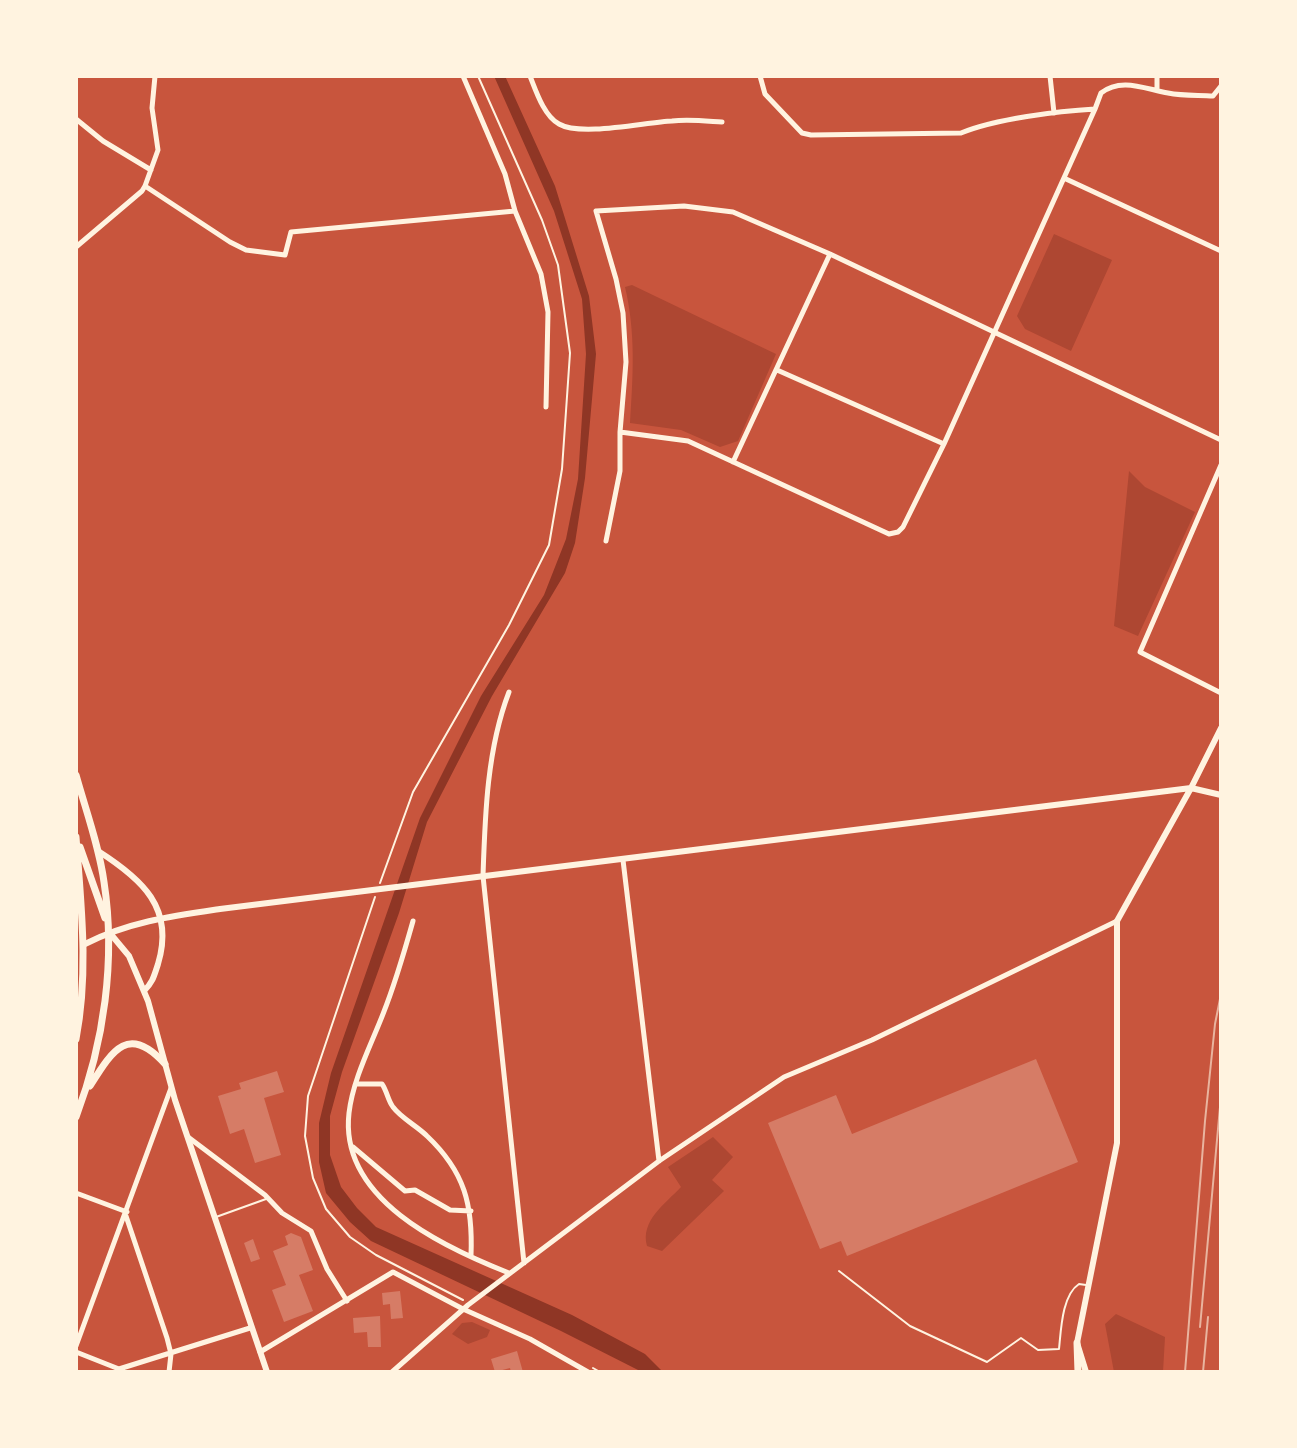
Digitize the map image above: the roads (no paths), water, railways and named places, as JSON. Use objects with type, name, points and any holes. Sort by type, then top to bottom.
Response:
[{"type":"main road","points":[[76,775],[98,851],[109,932],[100,1038],[76,1117]]},
{"type":"main road","points":[[76,836],[109,932]]},
{"type":"main road","points":[[76,836],[85,944],[82,1007],[76,1039]]},
{"type":"main road","points":[[84,1095],[104,1063],[117,1049],[127,1044],[151,1048],[165,1064]]},
{"type":"main road","points":[[1077,1343],[1078,1372]]},
{"type":"street","points":[[76,247],[145,186],[158,150],[152,108],[155,76]]},
{"type":"street","points":[[463,76],[505,174],[515,211],[541,274],[548,312],[546,407]]},
{"type":"street","points":[[530,76],[547,111],[559,125],[580,129],[673,120],[722,122]]},
{"type":"street","points":[[760,76],[765,94],[802,133],[811,135],[961,133],[976,127],[1054,113],[1095,109]]},
{"type":"street","points":[[1050,76],[1054,113]]},
{"type":"street","points":[[1157,76],[1157,90]]},
{"type":"street","points":[[620,432],[688,441],[889,534],[898,532],[944,444],[1066,179],[1101,93],[1108,87],[1130,84],[1213,96],[1221,86]]},
{"type":"street","points":[[76,119],[103,141],[151,170]]},
{"type":"street","points":[[1066,179],[1221,251]]},
{"type":"street","points":[[145,186],[246,250],[285,255],[291,232],[515,211]]},
{"type":"street","points":[[606,541],[620,471],[626,362],[623,313],[596,211],[684,206],[733,212],[830,254],[1221,440]]},
{"type":"street","points":[[733,462],[830,254]]},
{"type":"street","points":[[777,370],[944,444]]},
{"type":"street","points":[[1221,465],[1140,652],[1221,693]]},
{"type":"street","points":[[509,692],[501,714],[483,821],[483,876],[524,1264]]},
{"type":"street","points":[[1086,1372],[1077,1343],[1117,1143],[1117,921],[1221,728]]},
{"type":"street","points":[[85,944],[139,922],[426,883],[1191,788],[1221,795]]},
{"type":"street","points":[[98,851],[122,866],[155,900],[162,919],[163,948],[153,983],[144,991]]},
{"type":"street","points":[[623,860],[659,1161]]},
{"type":"street","points":[[413,921],[396,982],[357,1084],[349,1114],[352,1146],[364,1180],[388,1206],[509,1275]]},
{"type":"street","points":[[392,1372],[467,1306],[659,1161],[784,1077],[872,1040],[1117,921]]},
{"type":"street","points":[[109,932],[129,956],[144,991],[188,1137],[267,1372]]},
{"type":"street","points":[[357,1084],[382,1084],[393,1108],[447,1157],[464,1188],[471,1211],[471,1256]]},
{"type":"street","points":[[172,1087],[76,1349],[119,1369],[250,1328]]},
{"type":"street","points":[[188,1137],[240,1175],[282,1213],[311,1231],[327,1269],[347,1301]]},
{"type":"street","points":[[352,1146],[405,1191],[415,1190],[450,1210],[471,1211]]},
{"type":"street","points":[[76,1193],[126,1214],[171,1354],[169,1372]]},
{"type":"street","points":[[260,1352],[393,1272],[590,1369]]},
{"type":"lane","points":[[215,1217],[267,1199]]},
{"type":"lane","points":[[839,1271],[910,1326],[987,1362],[1021,1338],[1038,1350],[1059,1349],[1061,1326],[1071,1290],[1079,1284],[1087,1286]]},
{"type":"railway","points":[[1185,1372],[1205,1121],[1221,994]]},
{"type":"railway","points":[[1200,1327],[1221,1096]]},
{"type":"railway","points":[[1203,1372],[1208,1317]]}]
